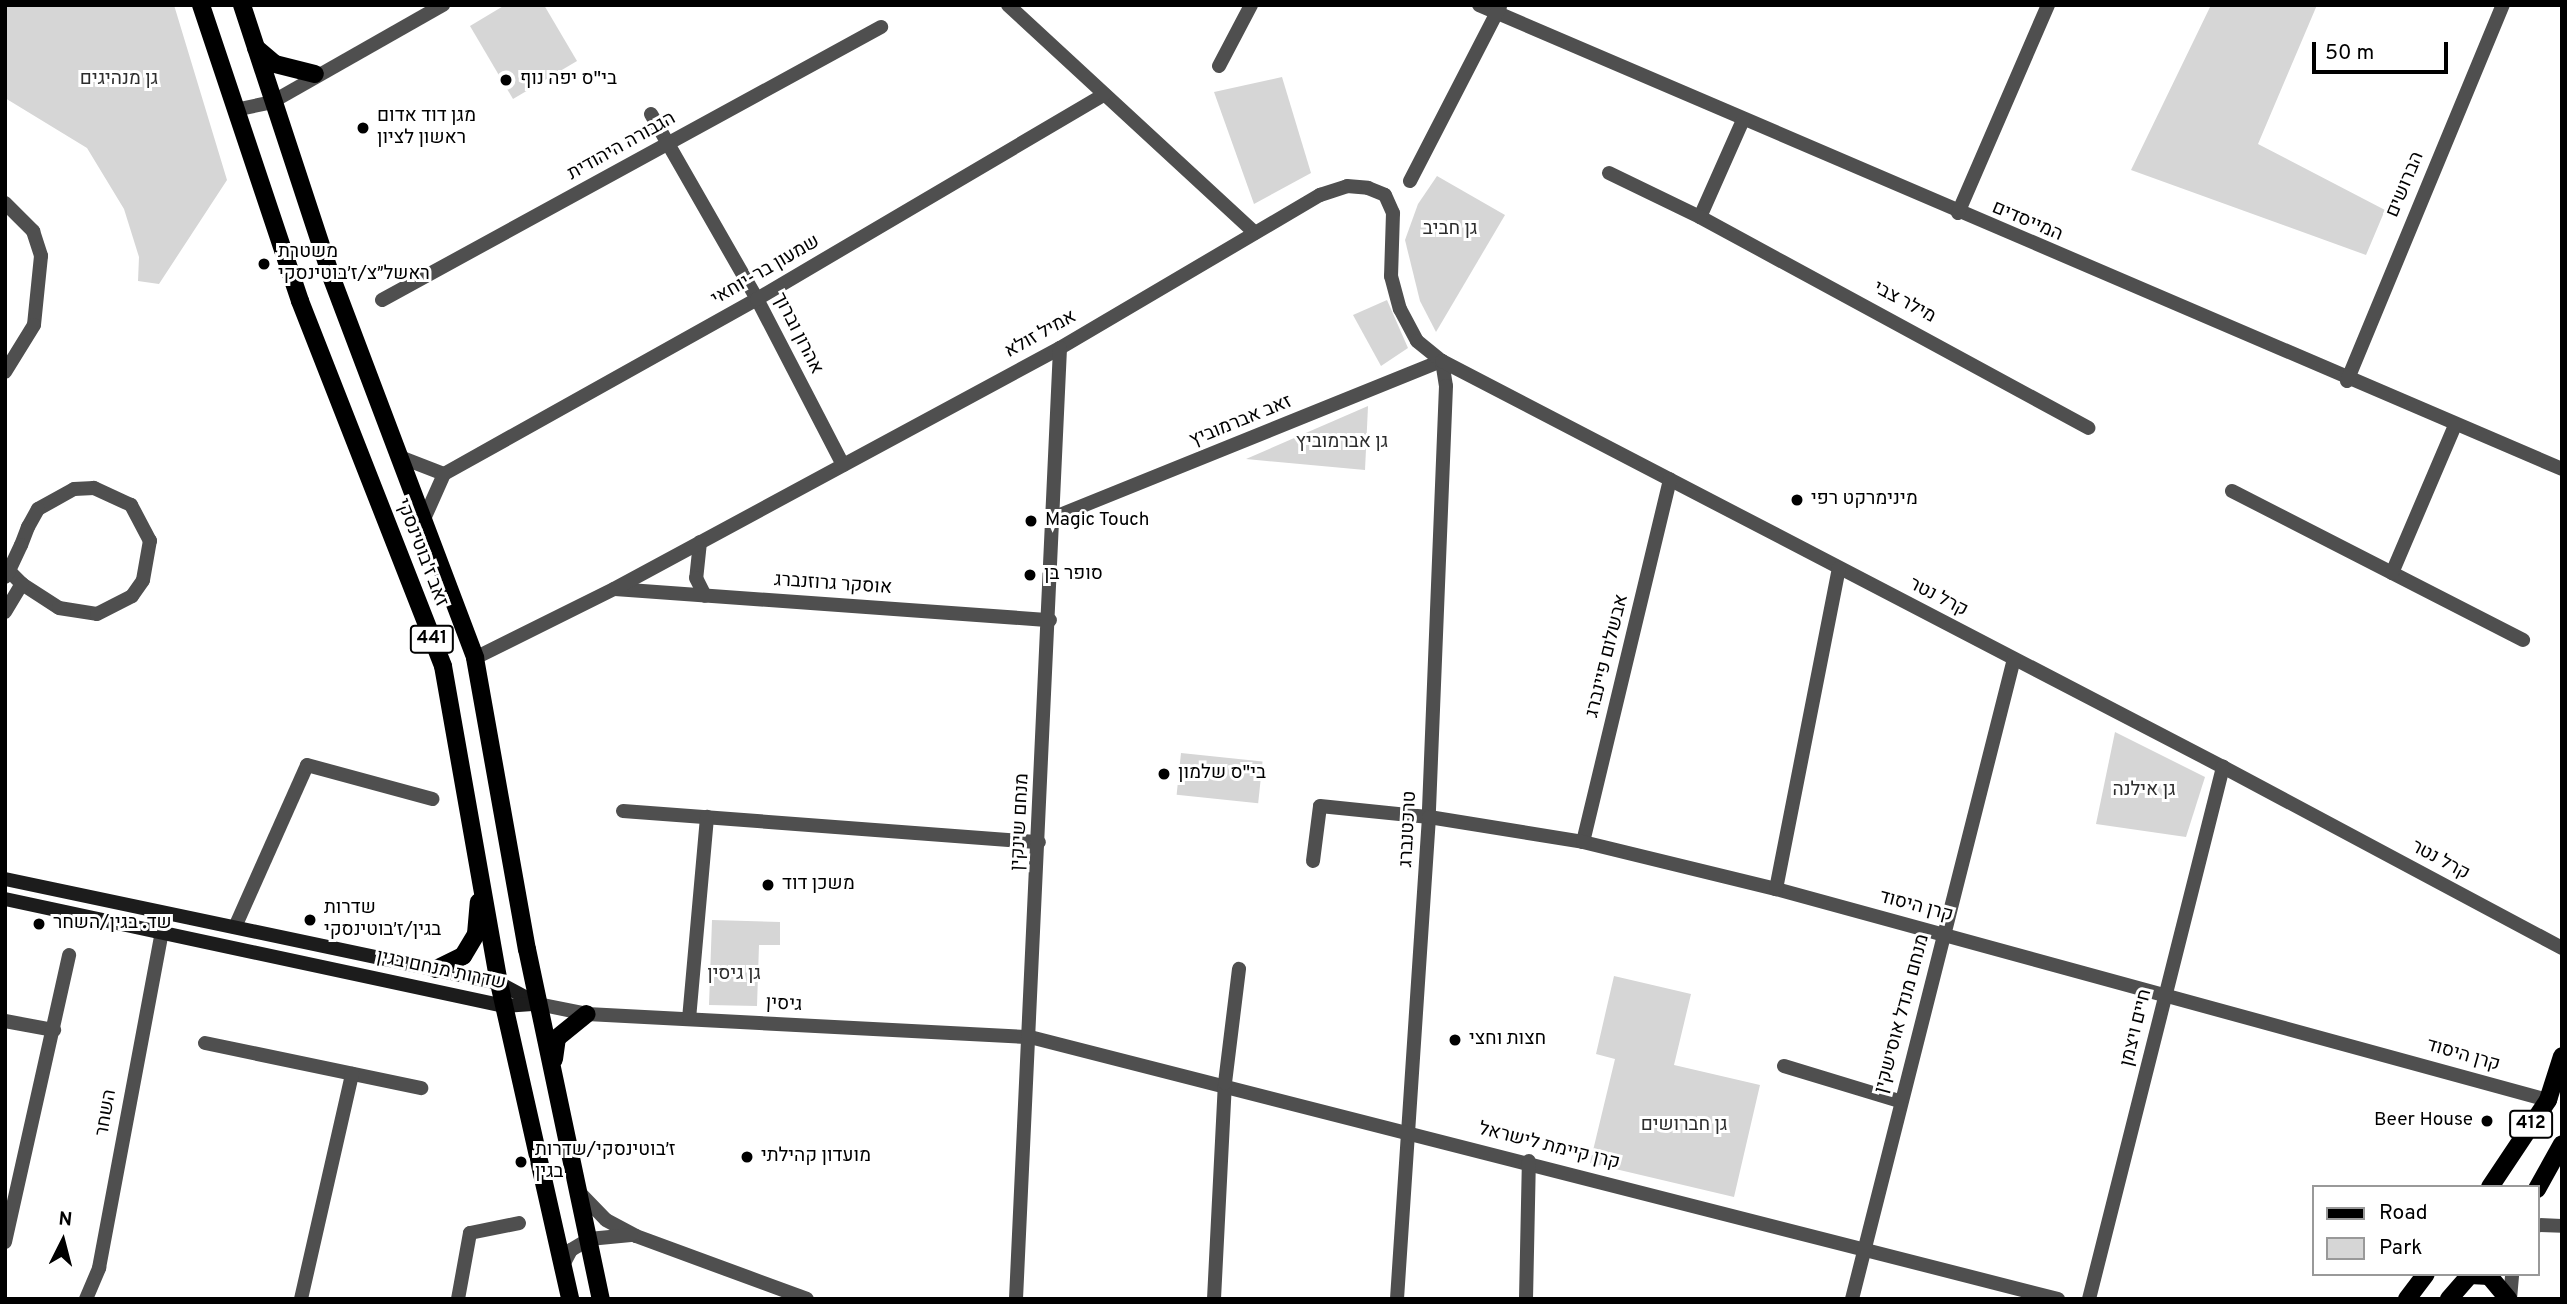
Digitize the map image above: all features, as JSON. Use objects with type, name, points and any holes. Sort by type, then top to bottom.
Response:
[{"type":"main road","name":"זאב ז'בוטינסקי","points":[[201,5],[300,301],[443,666],[499,983],[570,1299]]},
{"type":"main road","name":"זאב ז'בוטינסקי","points":[[242,5],[270,97],[475,658],[538,1004],[601,1299]]},
{"type":"main road","points":[[254,46],[275,64],[319,72]]},
{"type":"main road","points":[[436,969],[463,956],[476,934],[480,874]]},
{"type":"main road","points":[[552,1069],[557,1038],[587,1014]]},
{"type":"main road","name":"412","points":[[2491,1185],[2547,1100],[2562,1056]]},
{"type":"main road","name":"412","points":[[2539,1185],[2562,1144]]},
{"type":"main road","points":[[2407,1299],[2424,1276]]},
{"type":"main road","points":[[2449,1299],[2469,1276]]},
{"type":"main road","points":[[2489,1276],[2509,1299]]},
{"type":"street","points":[[235,110],[270,97],[443,5]]},
{"type":"street","points":[[1007,5],[1255,233]]},
{"type":"street","points":[[1219,66],[1251,5]]},
{"type":"street","name":"המייסדים","points":[[1479,5],[1499,9],[1743,120],[2347,381],[2562,469]]},
{"type":"street","points":[[1958,213],[2048,5]]},
{"type":"street","name":"הברושים","points":[[2347,381],[2503,5]]},
{"type":"street","points":[[1410,181],[1499,9]]},
{"type":"street","name":"הגבורה היהודית","points":[[382,300],[881,27]]},
{"type":"street","name":"שמעון בר-יוחאי","points":[[444,474],[757,299],[1104,95]]},
{"type":"street","name":"אהרון וברוך","points":[[651,114],[757,299],[843,465]]},
{"type":"street","points":[[1700,218],[1743,120]]},
{"type":"street","name":"מילר צבי","points":[[1609,173],[1700,218],[2088,428]]},
{"type":"street","name":"אמיל זולא","points":[[475,658],[614,589],[1060,348],[1320,195],[1347,186],[1385,195],[1393,213]]},
{"type":"street","points":[[5,203],[33,231],[41,256],[34,325],[5,372]]},
{"type":"street","name":"קרל נטר","points":[[1393,213],[1391,275],[1400,309],[1417,341],[1442,361],[2223,766],[2562,948]]},
{"type":"street","name":"מנחם שינקין","points":[[1016,1299],[1055,517],[1060,348]]},
{"type":"street","name":"זאב אברמוביץ","points":[[1055,517],[1442,361]]},
{"type":"street","name":"טרכטנברג","points":[[1398,1299],[1429,817],[1446,386],[1442,361]]},
{"type":"street","points":[[2392,573],[2455,425]]},
{"type":"street","points":[[400,457],[444,474],[424,519]]},
{"type":"street","name":"אבשלום פיינברג","points":[[1583,842],[1671,479]]},
{"type":"street","points":[[94,488],[114,494],[144,522],[150,556],[143,580],[116,608],[77,614],[51,604],[22,584],[6,572],[38,509],[64,492],[94,488]]},
{"type":"street","points":[[2232,491],[2523,640]]},
{"type":"street","points":[[700,542],[696,578],[705,596]]},
{"type":"street","points":[[1776,888],[1839,568]]},
{"type":"street","points":[[5,612],[22,584]]},
{"type":"street","name":"אוסקר גרוזנברג","points":[[614,589],[1050,620]]},
{"type":"street","name":"מנחם מנדל אוסישקין","points":[[1852,1299],[1899,1101],[2014,659]]},
{"type":"street","points":[[235,927],[307,765],[432,799]]},
{"type":"street","name":"חיים ויצמן","points":[[2088,1299],[2223,766]]},
{"type":"street","name":"קרן היסוד","points":[[1313,861],[1320,806],[1429,817],[1583,842],[1776,888],[2166,993],[2547,1100]]},
{"type":"street","points":[[623,811],[1039,842]]},
{"type":"street","points":[[689,1019],[707,817]]},
{"type":"street","name":"שדרות מנחם בגין","points":[[5,879],[499,983],[538,1004]]},
{"type":"street","name":"שדרות מנחם בגין","points":[[5,899],[504,1006],[538,1004]]},
{"type":"street","name":"השחר","points":[[86,1299],[99,1268],[162,932]]},
{"type":"street","points":[[5,1242],[69,955]]},
{"type":"street","points":[[1214,1299],[1225,1083],[1240,969]]},
{"type":"street","name":"גיסין","points":[[538,1004],[587,1014],[1030,1037]]},
{"type":"street","points":[[5,1021],[54,1030]]},
{"type":"street","name":"קרן קיימת לישראל","points":[[1030,1037],[1225,1083],[2058,1299]]},
{"type":"street","points":[[205,1043],[421,1088]]},
{"type":"street","points":[[1784,1066],[1899,1101]]},
{"type":"street","points":[[301,1299],[352,1074]]},
{"type":"street","points":[[1526,1299],[1529,1161]]},
{"type":"street","points":[[580,1194],[606,1220],[636,1236],[807,1299]]},
{"type":"street","points":[[458,1299],[470,1233],[519,1223]]},
{"type":"street","points":[[2539,1225],[2562,1226]]},
{"type":"street","points":[[563,1265],[570,1250],[589,1239],[636,1236]]},
{"type":"street","points":[[2509,1299],[2512,1276]]},
{"type":"green space","name":"גן מנהיגים","points":[[5,5],[174,5],[227,180],[159,284],[138,281],[139,257],[124,209],[87,148],[5,98]]},
{"type":"green space","points":[[505,5],[544,5],[577,61],[513,99],[470,26]]},
{"type":"green space","points":[[2211,5],[2317,5],[2258,144],[2385,210],[2366,255],[2131,170]]},
{"type":"green space","points":[[1282,77],[1311,173],[1254,204],[1214,92]]},
{"type":"green space","name":"גן חביב","points":[[1437,176],[1505,215],[1436,332],[1420,301],[1405,240],[1418,204]]},
{"type":"green space","points":[[1387,300],[1408,348],[1381,366],[1353,315]]},
{"type":"green space","name":"גן אברמוביץ","points":[[1368,406],[1365,470],[1246,459]]},
{"type":"green space","name":"גן אילנה","points":[[2115,732],[2205,777],[2186,837],[2096,824]]},
{"type":"green space","points":[[1181,753],[1263,762],[1258,803],[1177,795]]},
{"type":"green space","name":"גן גיסין","points":[[712,920],[780,922],[780,945],[759,945],[757,1006],[709,1005]]},
{"type":"green space","name":"גן חברושים","points":[[1614,976],[1691,994],[1674,1065],[1760,1085],[1734,1197],[1590,1163],[1615,1059],[1596,1054]]},
{"type":"place","name":"בי\"ס יפה נוף","points":[[506,80]]},
{"type":"place","name":"מגן דוד אדום ראשון לציון","points":[[363,128]]},
{"type":"place","name":"משטרת ראשל״צ/ז׳בוטינסקי","points":[[264,264]]},
{"type":"place","name":"מינימרקט רפי","points":[[1797,500]]},
{"type":"place","name":"Magic Touch","points":[[1031,521]]},
{"type":"place","name":"סופר בן","points":[[1030,575]]},
{"type":"place","name":"בי\"ס שלמון","points":[[1164,774]]},
{"type":"place","name":"משכן דוד","points":[[768,885]]},
{"type":"place","name":"שדרות בגין/ז׳בוטינסקי","points":[[310,920]]},
{"type":"place","name":"שד. בגין/השחר","points":[[39,924]]},
{"type":"place","name":"חצות וחצי","points":[[1455,1040]]},
{"type":"place","name":"Beer House","points":[[2487,1121]]},
{"type":"place","name":"מועדון קהילתי","points":[[747,1157]]},
{"type":"place","name":"ז׳בוטינסקי/שדרות בגין","points":[[521,1162]]}]
